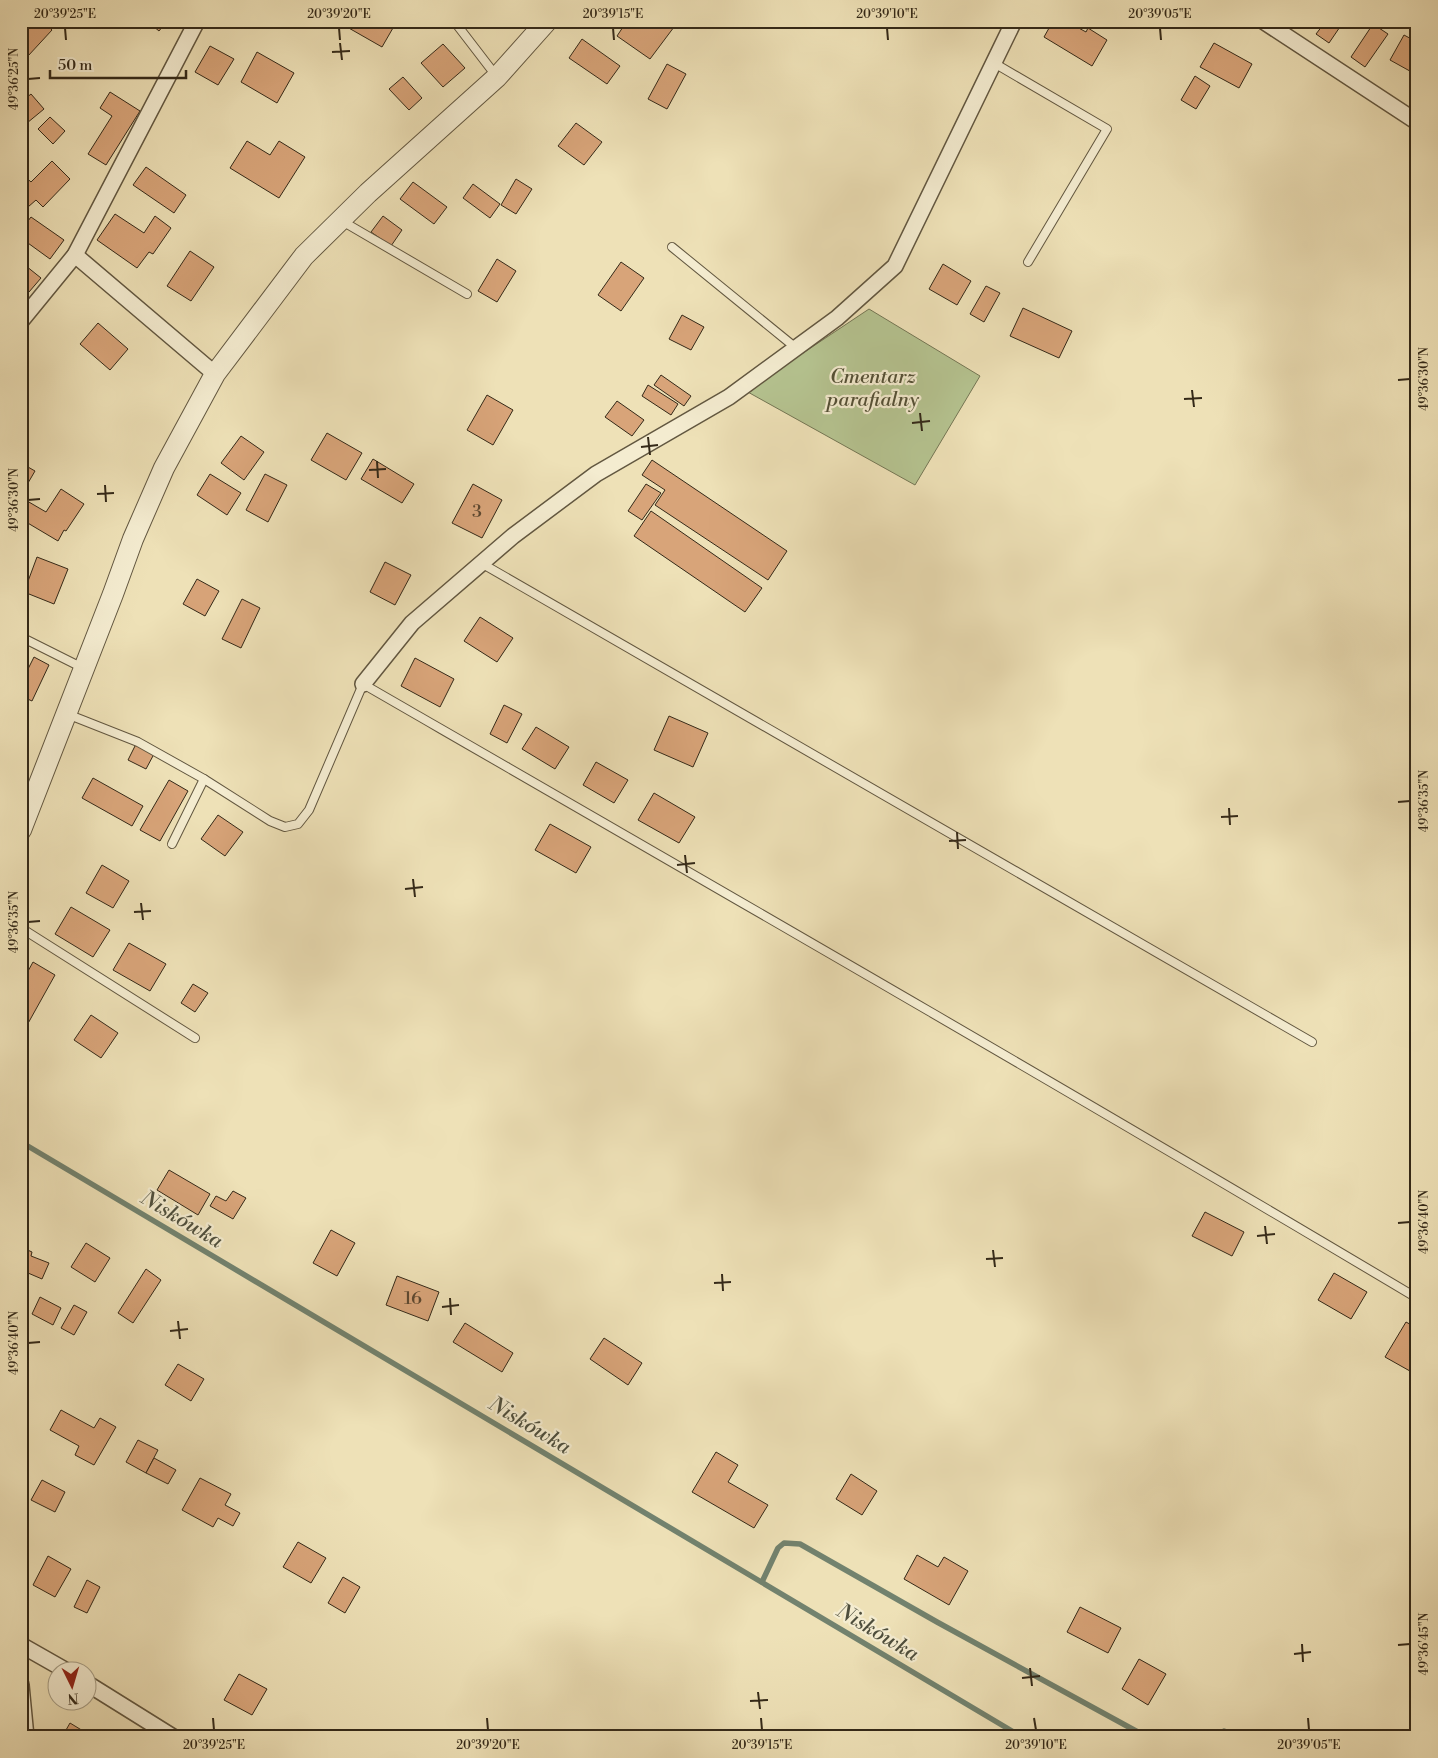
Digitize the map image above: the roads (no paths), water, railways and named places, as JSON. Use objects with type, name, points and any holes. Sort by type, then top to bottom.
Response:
[{"type":"street","points":[[21,321],[75,255],[197,21]]},
{"type":"street","points":[[21,830],[85,669],[133,539],[164,468],[215,374],[304,256],[368,193],[497,77],[547,21]]},
{"type":"street","points":[[363,684],[412,623],[513,536],[596,474],[729,397],[837,318],[895,266],[1014,21]]},
{"type":"street","points":[[1268,22],[1417,122]]},
{"type":"street","points":[[75,255],[215,374]]},
{"type":"street","points":[[21,1645],[48,1660]]},
{"type":"street","points":[[21,1685],[26,1737]]},
{"type":"street","points":[[98,1690],[173,1737]]},
{"type":"lane","points":[[454,21],[497,77]]},
{"type":"lane","points":[[1410,21],[1417,25]]},
{"type":"lane","points":[[994,63],[1107,129],[1028,262]]},
{"type":"lane","points":[[340,220],[468,294]]},
{"type":"lane","points":[[672,248],[796,348]]},
{"type":"lane","points":[[481,563],[1312,1042]]},
{"type":"lane","points":[[21,637],[85,669]]},
{"type":"lane","points":[[67,714],[138,742],[204,779],[270,821],[285,827],[298,824],[309,810],[363,684],[1005,1055],[1417,1298]]},
{"type":"lane","points":[[172,844],[204,779]]},
{"type":"lane","points":[[21,928],[195,1038]]},
{"type":"waterway","name":"Niskówka","points":[[21,1142],[1022,1737]]},
{"type":"waterway","points":[[762,1582],[778,1548],[784,1543],[800,1544],[937,1622],[1147,1737]]},
{"type":"waterway","points":[[1217,1737],[1224,1731],[1241,1737]]},
{"type":"park label","name":"Cmentarz parafialny","points":[[873,388]]}]
